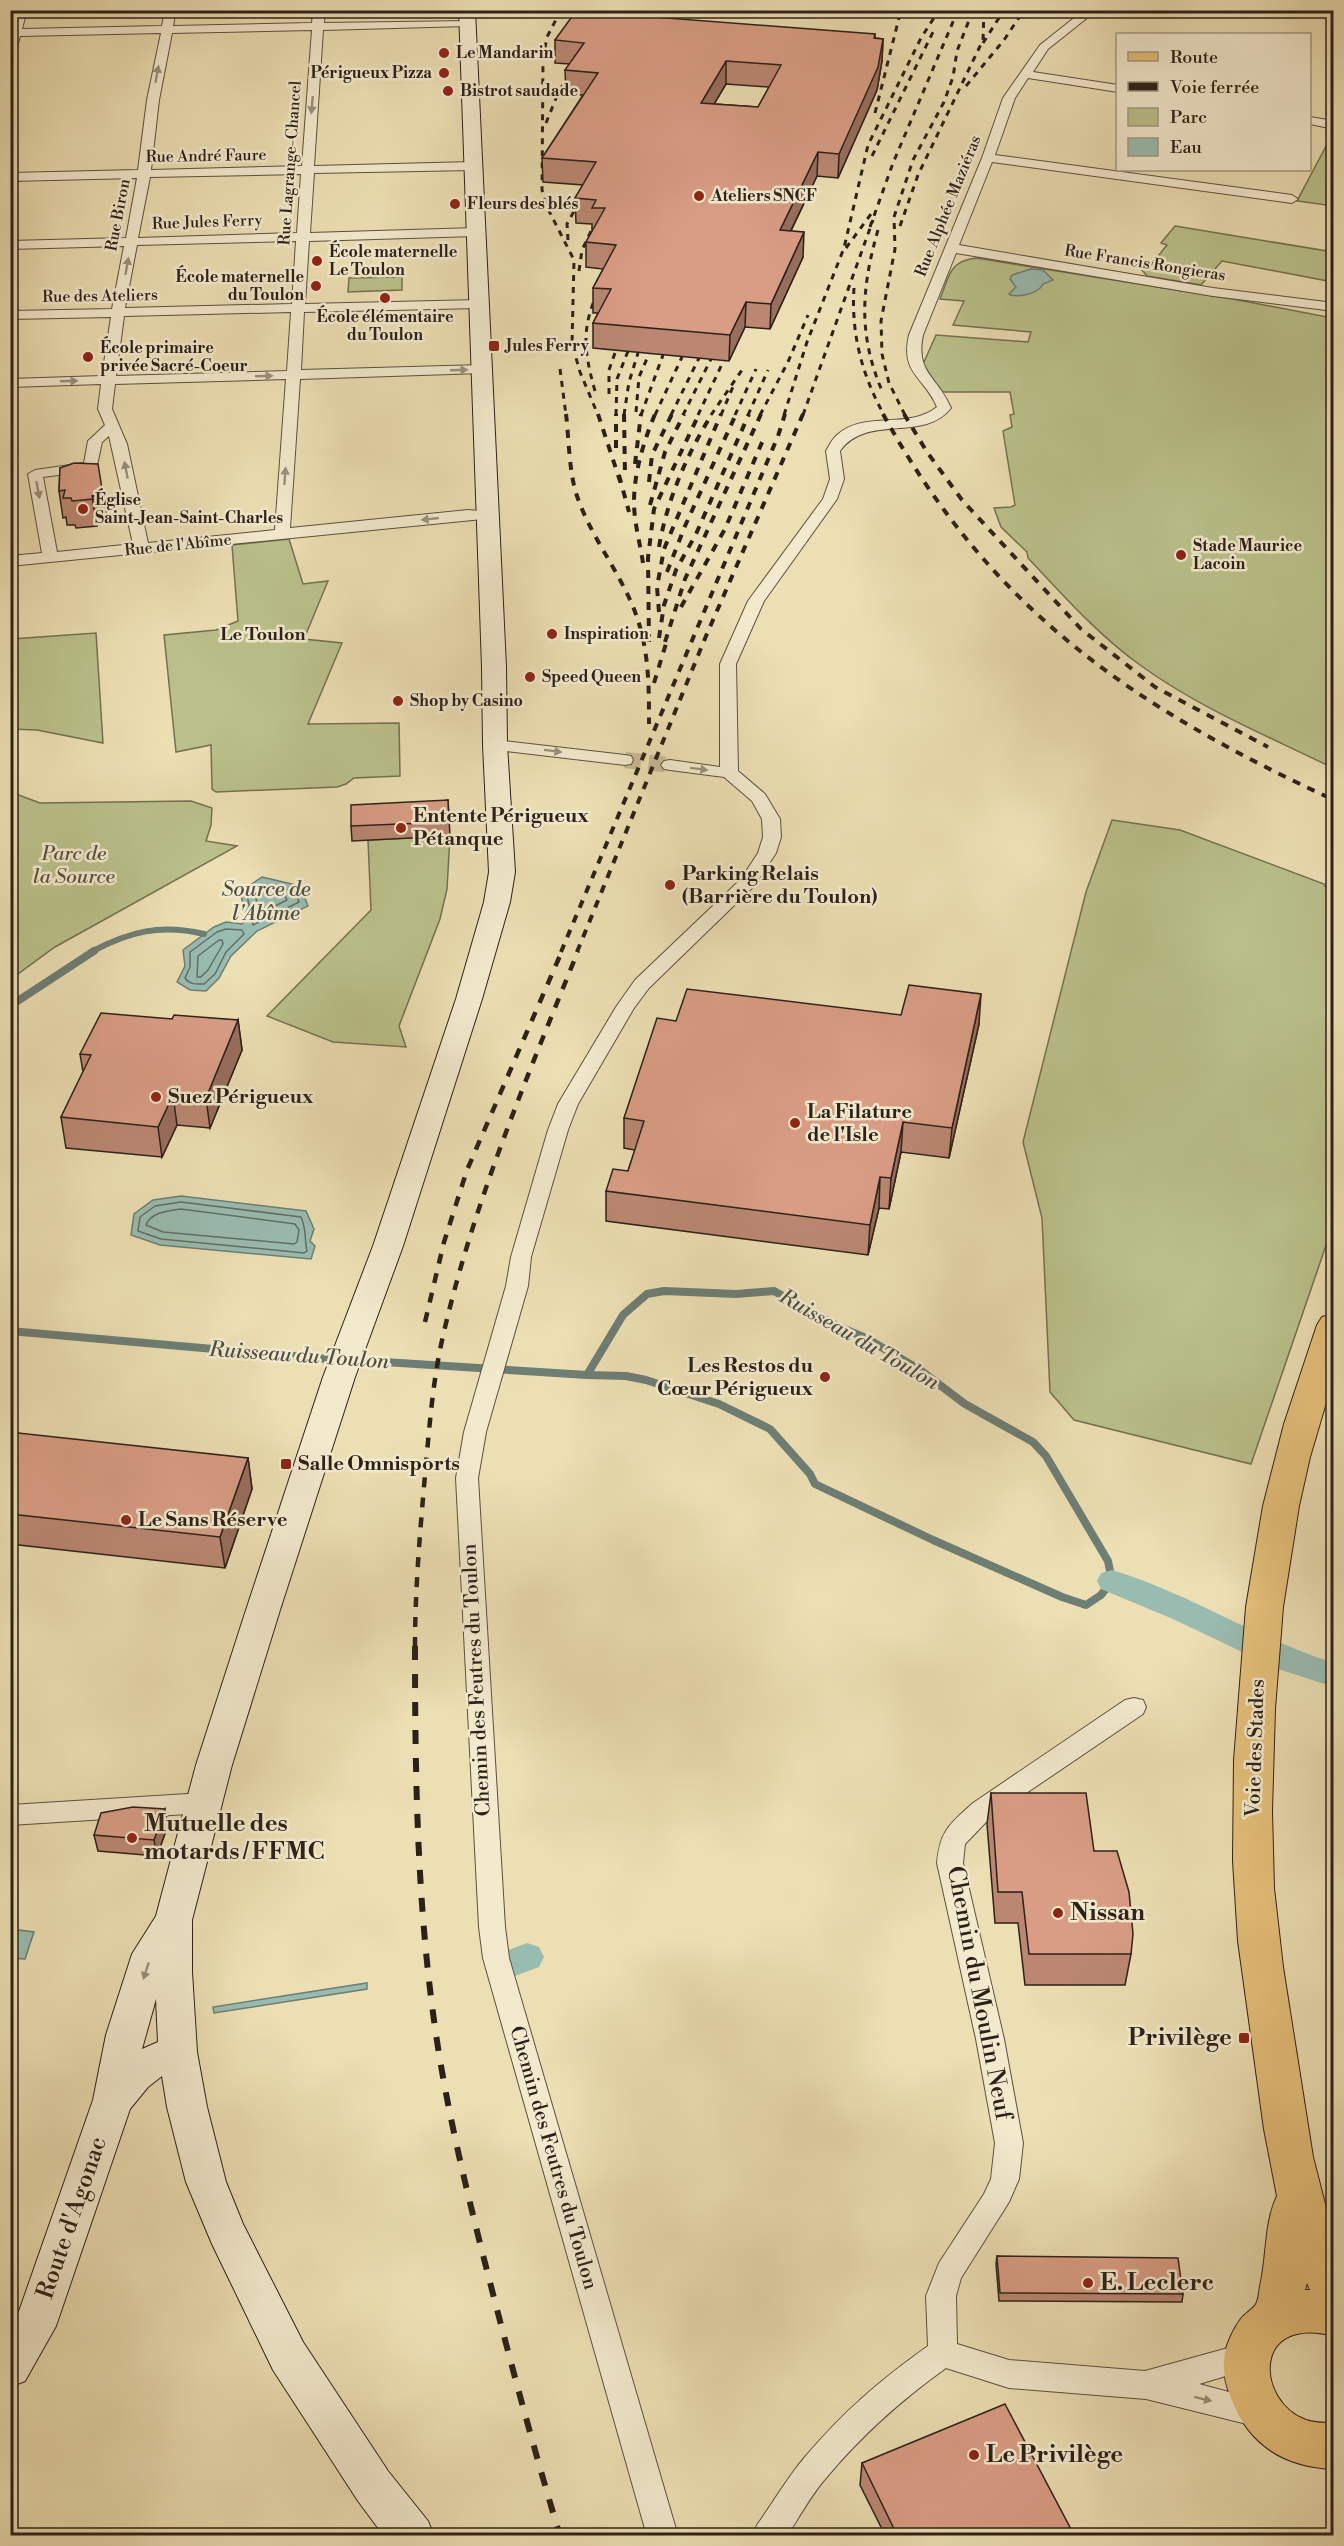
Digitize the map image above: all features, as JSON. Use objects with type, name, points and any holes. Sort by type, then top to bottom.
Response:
[{"type":"main road","points":[[412,2535],[373,2486],[288,2356],[249,2281],[206,2182],[187,2106],[178,2052],[173,1972],[173,1920],[204,1803],[263,1610],[469,999],[497,902],[502,872],[467,17]]},
{"type":"main road","name":"Voie des Stades","points":[[1334,1325],[1292,1458],[1272,1554],[1258,1673],[1253,1862],[1265,1996],[1294,2177],[1305,2225],[1318,2263],[1334,2292]]},
{"type":"main road","name":"Route d'Agonac","points":[[10,2367],[35,2326],[113,2100],[125,2035],[151,1954],[173,1920]]},
{"type":"main road","name":"Route d'Agonac","points":[[113,2100],[135,2072],[153,2060],[178,2052]]},
{"type":"main road","name":"Voie des Stades","points":[[1276,2317],[1288,2265],[1293,2229],[1294,2177]]},
{"type":"main road","points":[[1328,2451],[1298,2440],[1278,2429],[1263,2414],[1251,2395],[1246,2376],[1246,2356],[1251,2340],[1262,2327],[1276,2317],[1312,2310],[1334,2315]]},
{"type":"street","points":[[10,51],[13,33],[22,10]]},
{"type":"street","name":"Rue Biron","points":[[141,548],[120,444],[105,409],[118,312],[144,174],[153,100],[171,10]]},
{"type":"street","name":"Rue Lagrange-Chancel","points":[[282,534],[319,10]]},
{"type":"street","name":"Rue Alphée Maziéras","points":[[729,773],[728,664],[756,601],[830,499],[837,479],[833,460],[836,444],[852,431],[933,418],[944,408],[941,399],[916,368],[911,349],[988,158],[1009,98],[1044,47],[1092,10]]},
{"type":"street","points":[[13,33],[317,26],[467,17]]},
{"type":"street","points":[[1024,74],[1116,89]]},
{"type":"street","points":[[1311,121],[1334,124]]},
{"type":"street","points":[[988,158],[1292,199]]},
{"type":"street","name":"Rue André Faure","points":[[10,177],[473,166]]},
{"type":"street","name":"Rue Jules Ferry","points":[[10,244],[476,232]]},
{"type":"street","name":"Rue Francis Rongieras","points":[[951,248],[1213,292],[1334,307]]},
{"type":"street","name":"Rue des Ateliers","points":[[10,315],[479,304]]},
{"type":"street","points":[[10,383],[482,369]]},
{"type":"street","points":[[50,557],[35,474],[91,467],[95,441],[112,426]]},
{"type":"street","name":"Rue de l'Abîme","points":[[10,561],[468,515],[488,515]]},
{"type":"street","points":[[495,745],[625,760]]},
{"type":"street","points":[[670,765],[729,773]]},
{"type":"street","name":"Chemin des Feutres du Toulon","points":[[663,2535],[496,1958],[467,1478],[475,1432],[518,1286],[521,1257],[558,1130],[568,1104],[625,1007],[642,984],[748,882],[767,853],[772,837],[771,819],[759,798],[729,773]]},
{"type":"street","name":"Chemin du Moulin Neuf","points":[[943,2354],[941,2296],[949,2272],[995,2202],[1005,2179],[1009,2143],[990,2039],[955,1893],[950,1863],[952,1842],[962,1828],[982,1810],[1134,1707]]},
{"type":"street","points":[[10,1815],[204,1803]]},
{"type":"street","points":[[768,2535],[814,2469],[851,2428],[890,2391],[943,2354],[1009,2373],[1146,2385],[1263,2414]]},
{"type":"street","points":[[1146,2385],[1246,2356]]},
{"type":"green space","points":[[1333,133],[1333,206],[1297,201]]},
{"type":"green space","points":[[1175,226],[1333,252],[1333,282],[1222,261],[1201,285],[1147,276],[1142,270],[1143,265],[1150,266],[1167,245],[1161,243]]},
{"type":"green space","name":"Stade Maurice Lacoin","points":[[976,258],[1233,299],[1333,318],[1333,768],[1210,708],[1140,665],[1081,614],[1028,558],[1027,552],[1001,527],[994,508],[1015,505],[1003,431],[1012,427],[1010,415],[1014,414],[1010,392],[943,392],[920,364],[924,362],[936,335],[1028,342],[1031,332],[953,325],[964,301],[940,299],[948,277],[955,266]]},
{"type":"green space","points":[[402,277],[402,290],[348,292],[349,278]]},
{"type":"green space","points":[[289,539],[303,584],[328,581],[304,639],[342,643],[308,724],[399,723],[400,776],[354,778],[337,787],[216,792],[212,789],[211,745],[176,752],[164,635],[216,630],[238,621],[232,545]]},
{"type":"green space","points":[[96,633],[103,743],[37,730],[11,729],[11,639]]},
{"type":"green space","name":"Parc de la Source","points":[[11,794],[40,803],[191,801],[212,808],[211,825],[206,841],[237,846],[55,947],[11,979]]},
{"type":"green space","points":[[1112,820],[1180,830],[1324,884],[1333,898],[1333,1225],[1251,1464],[1074,1420],[1050,1392],[1042,1218],[1023,1142],[1086,892]]},
{"type":"green space","points":[[450,836],[447,889],[440,919],[399,1026],[406,1047],[333,1042],[267,1016],[371,910],[368,840]]},
{"type":"water","points":[[1031,269],[1043,270],[1053,280],[1029,294],[1010,295],[1016,287],[1010,279],[1012,275]]},
{"type":"water","name":"Source de l'Abîme","points":[[262,877],[300,886],[308,906],[257,931],[231,956],[219,978],[206,991],[190,990],[177,982],[185,966],[183,950],[214,927],[226,922],[242,924],[247,918],[240,892]]},
{"type":"water","points":[[181,1196],[306,1211],[314,1229],[310,1241],[315,1246],[311,1259],[160,1245],[131,1235],[134,1214],[153,1200]]},
{"type":"water","points":[[11,1929],[34,1932],[25,1959],[11,1958]]},
{"type":"water","points":[[367,1983],[367,1989],[214,2013],[213,2007]]},
{"type":"building","name":"Ateliers SNCF","points":[[576,11],[875,34],[874,38],[883,39],[878,67],[839,154],[818,152],[780,230],[804,232],[771,304],[746,302],[730,335],[593,323],[611,289],[593,288],[616,245],[586,242],[605,208],[592,208],[596,200],[575,198],[596,162],[542,158],[598,73],[565,70],[584,43],[555,40]],"holes":[[[726,61],[781,65],[758,107],[701,103]]]},
{"type":"building","points":[[74,463],[98,464],[103,495],[92,496],[93,499],[72,501],[71,498],[63,498],[65,490],[59,491],[60,468]]},
{"type":"building","points":[[448,800],[449,822],[351,826],[351,805]]},
{"type":"building","name":"La Filature de l'Isle","points":[[909,985],[981,994],[952,1128],[903,1122],[891,1178],[880,1177],[870,1225],[606,1191],[613,1169],[628,1171],[644,1121],[624,1118],[657,1018],[676,1021],[687,989],[901,1015]]},
{"type":"building","name":"Suez Périgueux","points":[[101,1013],[172,1019],[174,1015],[238,1020],[206,1098],[173,1095],[158,1127],[61,1117],[91,1055],[80,1054]]},
{"type":"building","points":[[18,1433],[248,1458],[220,1537],[10,1514],[10,1450]]},
{"type":"building","name":"Nissan","points":[[991,1793],[1086,1793],[1094,1851],[1117,1851],[1129,1892],[1133,1934],[1131,1954],[1029,1954],[1022,1892],[998,1892]]},
{"type":"building","points":[[133,1807],[165,1809],[154,1840],[94,1835],[101,1813]]},
{"type":"building","name":"E. Leclerc","points":[[997,2256],[1178,2258],[1183,2294],[1000,2293]]},
{"type":"building","name":"Le Privilège","points":[[1005,2404],[1073,2533],[1069,2535],[897,2535],[862,2463]]},
{"type":"waterway","name":"Ruisseau du Toulon","points":[[91,952],[119,939],[146,931],[174,930],[204,934]]},
{"type":"waterway","name":"Ruisseau du Toulon","points":[[10,1006],[94,951]]},
{"type":"waterway","name":"Ruisseau du Toulon","points":[[664,1291],[736,1294],[774,1291],[837,1326],[866,1338],[920,1370],[965,1404],[1033,1442],[1046,1456],[1108,1561],[1112,1581],[1101,1595],[1086,1605],[1062,1597],[933,1540],[815,1484],[810,1474],[770,1429],[719,1404],[646,1380],[626,1376],[587,1375],[623,1315],[647,1294],[664,1291]]},
{"type":"waterway","name":"Ruisseau du Toulon","points":[[10,1331],[338,1360]]},
{"type":"waterway","name":"Ruisseau du Toulon","points":[[353,1360],[587,1375]]},
{"type":"waterway","name":"Ruisseau du Toulon","points":[[1112,1581],[1184,1611],[1289,1661],[1334,1675]]},
{"type":"waterway","points":[[515,1962],[527,1957]]},
{"type":"tunnel","points":[[625,760],[670,765]]},
{"type":"railway","points":[[561,10],[547,37],[543,59],[542,190],[547,207],[574,260],[572,344],[580,372],[598,415]]},
{"type":"railway","points":[[875,113],[901,10]]},
{"type":"railway","points":[[784,415],[807,342],[844,248],[868,145],[921,38],[939,10]]},
{"type":"railway","points":[[870,227],[893,163],[958,10]]},
{"type":"railway","points":[[905,415],[889,383],[882,354],[881,321],[895,249],[894,217],[913,160],[944,102],[953,77],[957,51],[973,10]]},
{"type":"railway","points":[[900,226],[918,175],[983,40],[984,10]]},
{"type":"railway","points":[[983,43],[1004,10]]},
{"type":"railway","points":[[966,86],[1004,40],[1024,10]]},
{"type":"railway","points":[[872,156],[933,32]]},
{"type":"railway","points":[[546,123],[559,91],[575,67]]},
{"type":"railway","points":[[568,240],[567,224],[584,193]]},
{"type":"railway","points":[[846,248],[871,214]]},
{"type":"railway","points":[[803,415],[873,220]]},
{"type":"railway","points":[[579,271],[582,250],[594,225]]},
{"type":"railway","points":[[878,230],[868,272],[865,312],[869,352],[883,393]]},
{"type":"railway","points":[[595,391],[588,362],[586,337],[590,313],[601,285]]},
{"type":"railway","points":[[854,288],[856,338],[864,369],[884,415]]},
{"type":"railway","points":[[760,415],[788,362],[808,315]]},
{"type":"railway","points":[[609,394],[609,370],[616,350]]},
{"type":"railway","points":[[616,415],[617,379],[628,351]]},
{"type":"railway","points":[[624,415],[629,382],[638,353]]},
{"type":"railway","points":[[636,412],[639,377],[649,354]]},
{"type":"railway","points":[[641,415],[663,355]]},
{"type":"railway","points":[[655,415],[682,357]]},
{"type":"railway","points":[[671,415],[699,358]]},
{"type":"railway","points":[[683,415],[711,359]]},
{"type":"railway","points":[[698,415],[724,360]]},
{"type":"railway","points":[[560,369],[566,415]]},
{"type":"railway","points":[[735,415],[756,369]]},
{"type":"railway","points":[[711,415],[742,370]]},
{"type":"railway","points":[[748,415],[768,370]]},
{"type":"railway","points":[[721,415],[735,382]]},
{"type":"railway","points":[[566,414],[571,467],[577,496],[637,617],[645,647],[649,724]]},
{"type":"railway","points":[[598,414],[621,484]]},
{"type":"railway","points":[[635,464],[641,414]]},
{"type":"railway","points":[[643,563],[635,517],[634,491],[640,457],[655,414]]},
{"type":"railway","points":[[649,482],[652,455],[672,414]]},
{"type":"railway","points":[[650,505],[665,452],[684,414]]},
{"type":"railway","points":[[649,642],[648,558],[654,509],[699,414]]},
{"type":"railway","points":[[659,547],[667,512],[679,478],[712,414]]},
{"type":"railway","points":[[659,612],[657,587],[664,549],[721,414]]},
{"type":"railway","points":[[667,572],[685,526],[736,414]]},
{"type":"railway","points":[[659,638],[664,605],[676,570],[696,534],[749,414]]},
{"type":"railway","points":[[665,642],[685,579],[761,414]]},
{"type":"railway","points":[[561,952],[778,436],[785,414]]},
{"type":"railway","points":[[577,952],[706,636],[803,414]]},
{"type":"railway","points":[[883,414],[925,483],[971,544],[1021,598],[1074,646],[1132,689],[1195,729],[1334,800]]},
{"type":"railway","points":[[904,414],[927,452],[962,500],[1081,629],[1155,687],[1268,747]]},
{"type":"railway","points":[[616,415],[616,448]]},
{"type":"railway","points":[[624,415],[625,476]]},
{"type":"railway","points":[[681,607],[725,529],[763,440]]},
{"type":"railway","points":[[619,475],[629,512]]},
{"type":"railway","points":[[654,683],[668,637]]},
{"type":"railway","points":[[425,1322],[444,1242],[467,1170],[562,951]]},
{"type":"railway","points":[[415,1647],[417,1582],[429,1426],[441,1345],[453,1294],[501,1145],[578,951]]},
{"type":"railway","points":[[415,1647],[418,1844],[421,1893],[430,1992],[441,2068],[476,2228],[560,2536]]},
{"type":"place","name":"Le Mandarin","points":[[444,53]]},
{"type":"place","name":"Périgueux Pizza","points":[[444,73]]},
{"type":"place","name":"Bistrot saudade","points":[[448,91]]},
{"type":"place","name":"Ateliers SNCF","points":[[699,196]]},
{"type":"place","name":"Fleurs des blés","points":[[455,204]]},
{"type":"place","name":"École maternelle Le Toulon","points":[[317,261]]},
{"type":"place","name":"École maternelle du Toulon","points":[[316,286]]},
{"type":"place","name":"École élémentaire du Toulon","points":[[385,298]]},
{"type":"place","name":"Jules Ferry","points":[[494,346]]},
{"type":"place","name":"École primaire privée Sacré-Coeur","points":[[88,357]]},
{"type":"place","name":"Église Saint-Jean-Saint-Charles","points":[[83,509]]},
{"type":"place","name":"Stade Maurice Lacoin","points":[[1181,555]]},
{"type":"place","name":"Inspiration","points":[[552,634]]},
{"type":"place","name":"Speed Queen","points":[[530,677]]},
{"type":"place","name":"Shop by Casino","points":[[398,701]]},
{"type":"place","name":"Entente Périgueux Pétanque","points":[[401,828]]},
{"type":"place","name":"Parking Relais (Barrière du Toulon)","points":[[670,885]]},
{"type":"place","name":"Suez Périgueux","points":[[156,1097]]},
{"type":"place","name":"La Filature de l'Isle","points":[[795,1123]]},
{"type":"place","name":"Les Restos du Cœur Périgueux","points":[[825,1377]]},
{"type":"place","name":"Salle Omnisports","points":[[286,1464]]},
{"type":"place","name":"Le Sans Réserve","points":[[126,1520]]},
{"type":"place","name":"Mutuelle des motards / FFMC","points":[[132,1838]]},
{"type":"place","name":"Nissan","points":[[1058,1913]]},
{"type":"place","name":"Privilège","points":[[1244,2038]]},
{"type":"place","name":"E. Leclerc","points":[[1088,2283]]},
{"type":"place","name":"Le Privilège","points":[[974,2455]]},
{"type":"district","name":"Le Toulon","points":[[263,634]]}]
